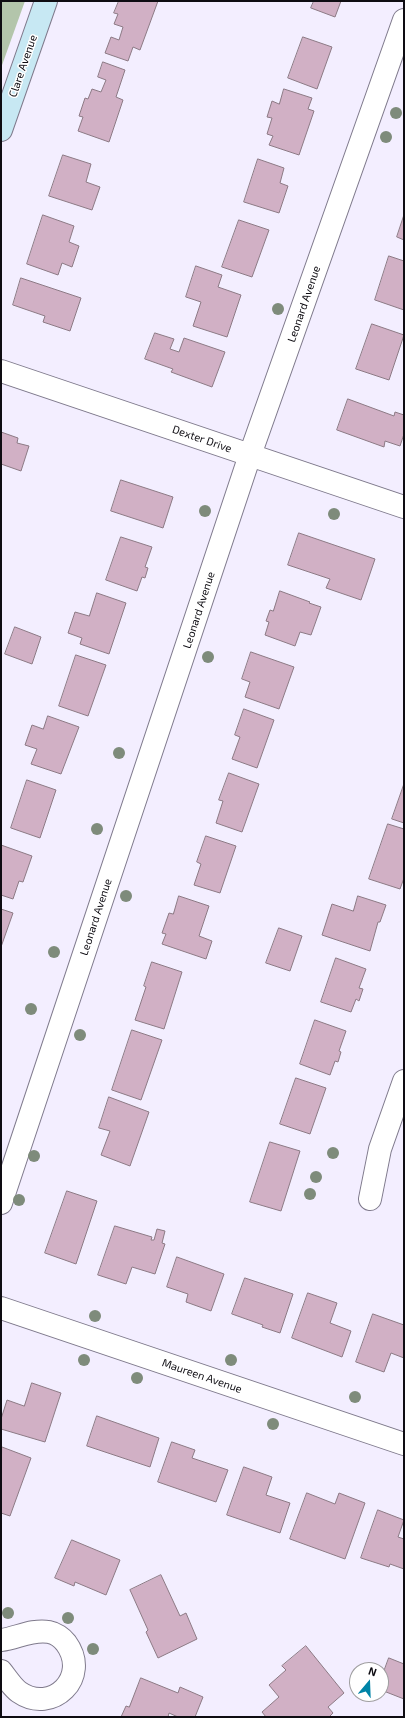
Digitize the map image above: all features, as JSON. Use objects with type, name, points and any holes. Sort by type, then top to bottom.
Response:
[{"type":"street","name":"Clare Avenue","points":[[1,130],[46,1]]},
{"type":"street","name":"Leonard Avenue","points":[[1,1203],[250,455],[404,20]]},
{"type":"street","name":"Dexter Drive","points":[[1,371],[404,507]]},
{"type":"street","points":[[370,1199],[380,1149],[404,1082]]},
{"type":"street","name":"Maureen Avenue","points":[[1,1308],[404,1444]]},
{"type":"street","points":[[1,1640],[37,1630],[50,1632],[62,1639],[71,1650],[75,1662],[73,1676],[66,1688],[56,1696],[42,1700],[29,1698],[17,1691],[1,1671]]},
{"type":"green space","points":[[1,1],[25,1],[1,68]]},
{"type":"building","points":[[119,1],[158,1],[140,50],[133,47],[128,61],[105,53],[111,37],[119,40],[123,27],[114,24],[118,14],[114,13]]},
{"type":"building","points":[[314,1],[341,1],[335,17],[311,8]]},
{"type":"building","points":[[303,37],[332,47],[317,89],[288,78]]},
{"type":"building","points":[[103,62],[125,70],[116,97],[123,100],[109,142],[78,131],[83,117],[79,116],[85,98],[88,99],[92,89],[101,92],[106,80],[98,77]]},
{"type":"building","points":[[284,89],[312,98],[308,109],[314,111],[299,155],[269,145],[273,136],[267,134],[272,118],[267,117],[272,101],[279,104]]},
{"type":"building","points":[[63,155],[91,164],[86,182],[100,187],[92,210],[49,196]]},
{"type":"building","points":[[258,159],[284,168],[280,183],[288,186],[279,213],[244,202]]},
{"type":"building","points":[[43,215],[74,226],[69,242],[79,246],[72,267],[62,263],[58,275],[27,264]]},
{"type":"building","points":[[404,215],[404,240],[397,237]]},
{"type":"building","points":[[239,220],[269,230],[252,277],[222,267]]},
{"type":"building","points":[[389,256],[404,261],[404,310],[375,300]]},
{"type":"building","points":[[196,266],[222,275],[218,287],[241,295],[227,337],[193,326],[201,302],[186,297]]},
{"type":"building","points":[[21,278],[81,298],[70,331],[43,322],[45,316],[13,305]]},
{"type":"building","points":[[372,324],[404,335],[389,380],[356,369]]},
{"type":"building","points":[[155,333],[174,339],[170,349],[179,352],[184,338],[225,352],[212,387],[171,372],[173,369],[145,359]]},
{"type":"building","points":[[348,399],[394,416],[395,412],[404,415],[404,434],[400,446],[385,441],[384,447],[337,430]]},
{"type":"building","points":[[1,432],[18,438],[17,443],[29,446],[21,471],[1,464]]},
{"type":"building","points":[[121,480],[173,497],[163,528],[111,511]]},
{"type":"building","points":[[299,533],[375,559],[361,600],[326,588],[330,579],[288,565]]},
{"type":"building","points":[[121,537],[152,547],[145,567],[148,568],[145,578],[142,577],[137,591],[106,580]]},
{"type":"building","points":[[280,591],[321,607],[311,635],[300,632],[295,646],[265,635],[269,622],[266,621],[270,610],[273,611]]},
{"type":"building","points":[[97,593],[126,603],[109,654],[80,644],[82,638],[68,633],[75,612],[89,616]]},
{"type":"building","points":[[15,627],[41,637],[32,664],[5,654]]},
{"type":"building","points":[[251,652],[294,667],[279,709],[245,697],[250,682],[242,679]]},
{"type":"building","points":[[76,655],[106,665],[88,716],[59,706]]},
{"type":"building","points":[[244,709],[274,720],[257,768],[232,759],[240,737],[235,735]]},
{"type":"building","points":[[48,716],[79,727],[61,774],[31,764],[37,749],[25,745],[32,725],[43,729]]},
{"type":"building","points":[[229,773],[259,784],[242,832],[216,823],[223,801],[219,800]]},
{"type":"building","points":[[27,780],[56,790],[40,838],[11,828]]},
{"type":"building","points":[[404,784],[404,823],[392,819]]},
{"type":"building","points":[[388,824],[404,829],[404,878],[400,889],[369,879]]},
{"type":"building","points":[[206,836],[236,846],[220,893],[194,885],[201,864],[197,862]]},
{"type":"building","points":[[1,845],[32,856],[23,882],[19,881],[13,899],[1,895]]},
{"type":"building","points":[[179,896],[209,906],[199,936],[212,941],[206,959],[162,944],[166,934],[162,933],[169,913],[173,914]]},
{"type":"building","points":[[358,896],[386,905],[380,922],[378,922],[370,951],[322,935],[332,904],[353,911]]},
{"type":"building","points":[[1,909],[13,913],[1,947]]},
{"type":"building","points":[[279,928],[302,936],[290,971],[266,963]]},
{"type":"building","points":[[336,958],[366,969],[359,988],[363,989],[359,1001],[356,999],[351,1012],[321,1002]]},
{"type":"building","points":[[152,962],[182,972],[164,1029],[135,1020],[146,987],[144,986]]},
{"type":"building","points":[[315,1020],[346,1031],[339,1051],[341,1052],[338,1062],[335,1061],[330,1075],[300,1064]]},
{"type":"building","points":[[132,1030],[162,1040],[141,1100],[112,1090]]},
{"type":"building","points":[[296,1078],[326,1088],[310,1134],[280,1124]]},
{"type":"building","points":[[109,1097],[149,1112],[130,1166],[101,1155],[110,1131],[99,1128]]},
{"type":"building","points":[[270,1142],[300,1151],[281,1211],[250,1202]]},
{"type":"building","points":[[67,1191],[97,1201],[76,1264],[45,1253]]},
{"type":"building","points":[[115,1226],[152,1237],[151,1240],[154,1240],[157,1229],[165,1231],[162,1243],[165,1244],[155,1274],[132,1267],[126,1284],[98,1275]]},
{"type":"building","points":[[177,1257],[224,1274],[211,1311],[186,1302],[188,1294],[167,1287]]},
{"type":"building","points":[[245,1278],[293,1294],[280,1333],[232,1314]]},
{"type":"building","points":[[308,1293],[337,1303],[330,1323],[351,1331],[342,1357],[292,1338]]},
{"type":"building","points":[[373,1314],[404,1325],[404,1358],[391,1353],[384,1372],[356,1362]]},
{"type":"building","points":[[32,1383],[61,1393],[45,1442],[1,1429],[1,1419],[7,1400],[24,1406]]},
{"type":"building","points":[[97,1416],[159,1438],[150,1467],[87,1446]]},
{"type":"building","points":[[172,1442],[195,1450],[192,1458],[228,1470],[216,1502],[158,1482]]},
{"type":"building","points":[[2,1447],[31,1458],[10,1516],[1,1513]]},
{"type":"building","points":[[244,1467],[272,1477],[266,1495],[290,1503],[280,1533],[227,1515]]},
{"type":"building","points":[[307,1493],[335,1504],[339,1493],[365,1503],[345,1559],[290,1539]]},
{"type":"building","points":[[378,1510],[404,1520],[398,1537],[404,1539],[404,1569],[390,1564],[389,1567],[361,1558]]},
{"type":"building","points":[[72,1540],[120,1560],[106,1595],[75,1582],[74,1586],[55,1578]]},
{"type":"building","points":[[161,1575],[180,1616],[186,1613],[197,1639],[158,1658],[146,1632],[148,1630],[130,1590]]},
{"type":"building","points":[[306,1646],[344,1693],[328,1707],[333,1713],[329,1717],[266,1717],[262,1712],[279,1697],[269,1685],[286,1670],[282,1666]]},
{"type":"building","points":[[389,1658],[404,1664],[404,1699],[389,1693],[389,1662],[387,1662]]},
{"type":"building","points":[[141,1678],[178,1693],[180,1687],[203,1697],[195,1717],[178,1717],[169,1713],[168,1717],[121,1717],[126,1706],[129,1707]]}]
